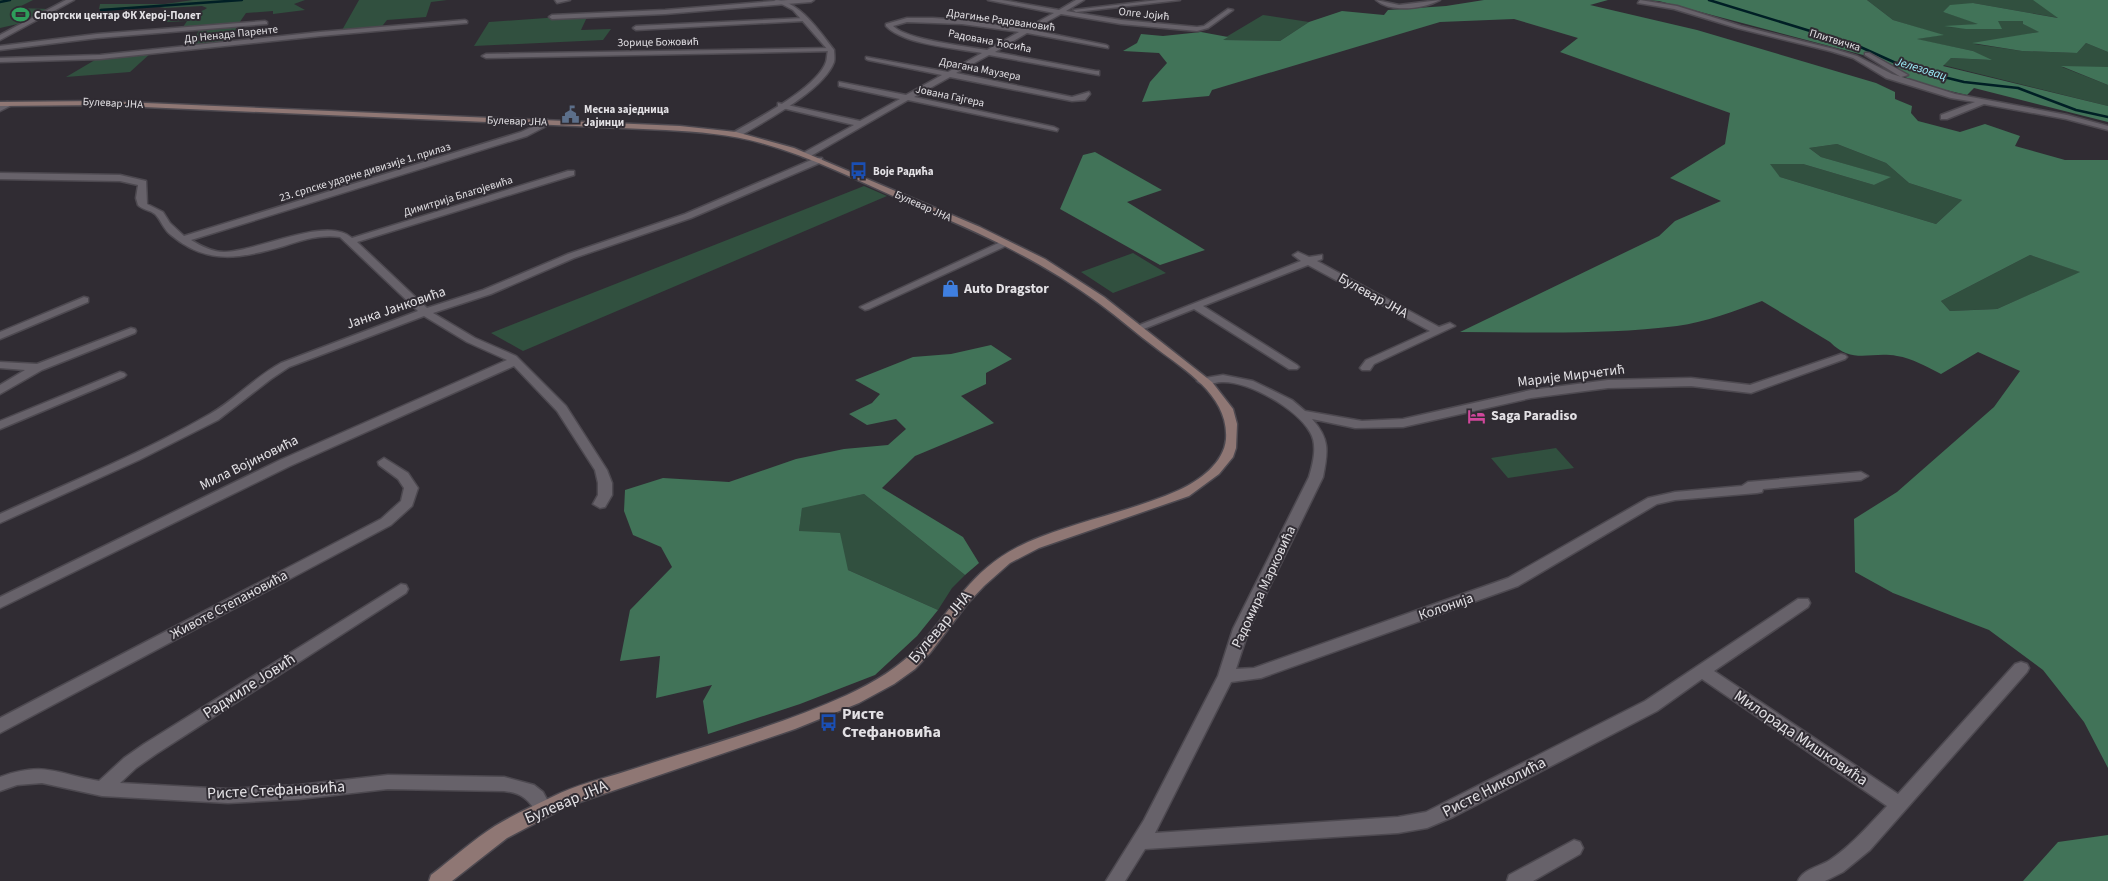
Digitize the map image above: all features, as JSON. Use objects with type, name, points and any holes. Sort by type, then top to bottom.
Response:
[{"type":"main road","name":"Булевар ЈНА","points":[[0,104],[99,102],[690,129],[737,134],[819,160],[1005,243],[1064,274],[1137,328],[1203,381],[1225,406],[1232,440],[1220,467],[1205,481],[1184,494],[1034,545],[1005,560],[979,582],[962,600],[925,649],[909,665],[888,680],[853,699],[789,724],[583,792],[543,809],[501,832],[438,881]]},
{"type":"street","points":[[0,38],[71,0]]},
{"type":"street","points":[[557,1],[567,0]]},
{"type":"street","points":[[552,17],[658,12],[811,0]]},
{"type":"street","name":"Олге Јојић","points":[[991,0],[1121,22],[1197,29],[1206,27],[1230,10]]},
{"type":"street","points":[[806,155],[1081,0]]},
{"type":"street","points":[[1061,11],[1177,0]]},
{"type":"street","points":[[1379,0],[1387,6],[1395,8],[1437,0]]},
{"type":"street","points":[[737,134],[807,90],[819,79],[830,60],[831,50],[792,7],[780,1]]},
{"type":"street","name":"Плитвичка","points":[[1640,2],[1675,6],[1739,27],[1832,50],[1855,57],[1889,76],[1928,88],[1982,102],[2067,117],[2108,128]]},
{"type":"street","points":[[636,28],[803,19]]},
{"type":"street","name":"Драгиње Радовановић","points":[[893,23],[950,21],[1106,47]]},
{"type":"street","name":"Др Ненада Паренте","points":[[0,60],[100,57],[311,35],[465,22]]},
{"type":"street","points":[[0,48],[97,36],[265,23]]},
{"type":"street","name":"Радована Ћосића","points":[[893,23],[888,25],[889,27],[903,35],[1096,73]]},
{"type":"street","name":"Зорице Божовић","points":[[486,56],[831,50]]},
{"type":"street","points":[[1866,53],[1928,88]]},
{"type":"street","name":"Драгана Маузера","points":[[868,58],[1072,99],[1082,98],[1086,94]]},
{"type":"street","name":"Јована Гајгера","points":[[842,84],[1054,129]]},
{"type":"street","points":[[1944,117],[1982,102]]},
{"type":"street","points":[[0,109],[10,104]]},
{"type":"street","points":[[782,105],[862,124]]},
{"type":"street","name":"23. српске ударне дивизије 1. прилаз","points":[[185,240],[515,136],[550,122]]},
{"type":"street","name":"Јанка Јанковића","points":[[0,519],[213,418],[229,408],[279,368],[487,292],[571,256],[688,216],[819,160]]},
{"type":"street","name":"Димитрија Благојевића","points":[[351,241],[572,173]]},
{"type":"street","points":[[0,176],[138,180],[143,183],[141,198],[143,204],[159,213],[168,228],[207,252],[219,254],[249,252],[332,232],[343,236],[351,241],[426,313],[471,340],[516,361],[562,409],[601,470],[605,483],[605,495],[600,504]]},
{"type":"street","points":[[865,307],[1005,243]]},
{"type":"street","name":"Булевар ЈНА","points":[[1298,255],[1314,259],[1438,331]]},
{"type":"street","points":[[1137,328],[1314,259]]},
{"type":"street","points":[[0,336],[84,300]]},
{"type":"street","points":[[1196,305],[1293,367]]},
{"type":"street","points":[[1366,368],[1370,362],[1450,326]]},
{"type":"street","points":[[0,390],[38,368],[132,331]]},
{"type":"street","name":"Марије Мирчетић","points":[[1302,414],[1311,414],[1348,423],[1403,424],[1532,394],[1608,384],[1691,382],[1751,389],[1841,357]]},
{"type":"street","name":"Мила Војиновића","points":[[0,603],[286,463],[516,361]]},
{"type":"street","points":[[0,365],[38,368]]},
{"type":"street","points":[[0,425],[120,375]]},
{"type":"street","name":"Радомира Марковића","points":[[1115,881],[1141,841],[1226,676],[1241,629],[1316,477],[1321,446],[1317,432],[1302,414],[1274,394],[1249,383],[1223,378],[1203,381]]},
{"type":"street","name":"Животе Степановића","points":[[0,726],[386,522],[407,503],[411,488],[402,476],[384,462]]},
{"type":"street","name":"Колонија","points":[[1226,676],[1255,674],[1492,591],[1513,582],[1653,501],[1672,492],[1860,476]]},
{"type":"street","name":"Колонија","points":[[1653,501],[1675,496],[1757,489]]},
{"type":"street","name":"Радмиле Јовић","points":[[102,789],[130,762],[401,589]]},
{"type":"street","name":"Ристе Николића","points":[[1141,841],[1167,841],[1398,825],[1427,820],[1447,812],[1651,706],[1803,603]]},
{"type":"street","points":[[1807,881],[1852,854],[1900,805],[2021,668]]},
{"type":"street","name":"Милорада Мишковића","points":[[1702,671],[1900,805]]},
{"type":"street","name":"Ристе Стефановића","points":[[0,784],[35,774],[48,775],[84,787],[228,796],[299,792],[388,782],[504,784],[520,786],[533,792],[543,809]]},
{"type":"street","points":[[1516,881],[1574,848]]},
{"type":"green space","name":"Спортски центар ФК Херој-Полет","points":[[0,0],[33,0],[17,8],[50,9],[31,21],[0,28]]},
{"type":"green space","points":[[193,0],[305,0],[294,4],[305,10],[273,14],[273,11],[246,13],[237,26],[229,45],[190,49],[200,28],[181,30],[187,21],[166,22],[177,15],[202,11],[207,8],[202,6],[165,8],[154,6],[99,9],[100,4],[165,4]]},
{"type":"green space","points":[[359,0],[447,0],[431,2],[426,17],[387,20],[379,30],[341,32]]},
{"type":"green space","points":[[1484,0],[1608,0],[1590,5],[1697,30],[1876,83],[1895,92],[1895,99],[1912,106],[1911,113],[1918,121],[1960,132],[1985,124],[2020,136],[2015,146],[2065,160],[2108,160],[2108,768],[2084,722],[2043,670],[1989,630],[1893,593],[1855,572],[1854,519],[1897,492],[1994,407],[2020,371],[1978,352],[1941,374],[1903,357],[1887,355],[1862,356],[1846,353],[1762,301],[1699,322],[1650,329],[1569,332],[1460,332],[1659,236],[1675,221],[1721,201],[1670,178],[1725,144],[1730,113],[1560,52],[1578,38],[1514,19],[1440,22],[1212,90],[1209,96],[1142,102],[1150,82],[1167,63],[1159,53],[1123,51],[1137,43],[1141,34],[1163,36],[1201,32],[1228,37],[1223,40],[1280,41],[1309,22],[1342,11],[1384,15],[1388,10],[1446,6]],"holes":[[[1837,144],[1886,163],[1909,183],[1962,200],[1936,224],[1780,177],[1770,164],[1803,164],[1874,185],[1891,177],[1821,157],[1809,148]],[[2030,255],[2080,272],[1997,309],[1950,311],[1941,301]]]},
{"type":"green space","points":[[1646,0],[1867,0],[1893,20],[1944,35],[1917,39],[1973,51],[1992,60],[1951,58],[1943,66],[2108,106],[2108,122],[1974,88],[1967,95],[1933,87],[1899,75],[1867,56],[1659,1]]},
{"type":"green space","points":[[1867,0],[2108,0],[2059,18],[1973,3],[1943,12],[1980,24],[1948,27],[2001,29],[1997,21],[2024,21],[2023,24],[2040,32],[1974,44],[2022,51],[2077,53],[2086,43],[2108,52],[2108,67],[2062,67],[2108,85],[2108,106],[1943,65],[1951,58],[1990,60],[1973,51],[1915,39],[1942,35],[1893,20]]},
{"type":"green space","points":[[2033,0],[2108,0],[2108,52],[2086,43],[2077,53],[2022,51],[1972,43],[2039,32],[2023,24],[2023,21],[1998,21],[2002,29],[1966,29],[1944,26],[1978,24],[1943,12],[1950,5],[1973,3],[2058,18]]},
{"type":"green space","points":[[588,15],[581,30],[611,29],[603,40],[474,46],[489,22]]},
{"type":"green space","points":[[1263,15],[1309,22],[1280,41],[1221,40]]},
{"type":"green space","points":[[152,52],[130,72],[66,77],[100,57]]},
{"type":"green space","points":[[2061,66],[2108,67],[2108,85]]},
{"type":"green space","points":[[1837,144],[1886,163],[1909,183],[1962,200],[1936,224],[1780,177],[1769,164],[1803,164],[1874,185],[1890,177],[1821,157],[1809,148]]},
{"type":"green space","points":[[1095,152],[1162,190],[1127,202],[1205,250],[1160,265],[1060,209],[1083,155]]},
{"type":"green space","points":[[864,186],[887,196],[523,351],[491,333]]},
{"type":"green space","points":[[1133,253],[1166,273],[1113,293],[1081,272]]},
{"type":"green space","points":[[2030,255],[2081,272],[1997,309],[1950,311],[1941,301]]},
{"type":"green space","points":[[991,345],[1012,359],[986,373],[986,384],[961,396],[994,423],[915,456],[882,488],[963,537],[979,563],[965,575],[864,494],[802,508],[799,531],[840,533],[848,570],[938,610],[917,636],[875,675],[800,704],[708,734],[703,701],[712,685],[656,698],[660,656],[620,661],[630,610],[672,567],[661,547],[633,535],[624,511],[625,490],[663,478],[729,482],[796,459],[844,449],[888,445],[906,429],[896,419],[867,425],[849,414],[872,403],[880,394],[855,380],[913,357],[951,354]]},
{"type":"green space","points":[[1556,448],[1574,468],[1508,478],[1491,458]]},
{"type":"green space","points":[[864,494],[965,575],[952,588],[938,610],[848,570],[799,531],[802,507]]},
{"type":"green space","points":[[2108,835],[2108,881],[2023,881],[2058,842]]},
{"type":"waterway","points":[[0,2],[10,0]]},
{"type":"waterway","points":[[101,10],[242,0]]},
{"type":"waterway","name":"Јелезовац","points":[[1709,0],[1856,45],[1907,68],[1964,82],[2018,88],[2076,110],[2108,117]]},
{"type":"place","name":"Спортски центар ФК Херој-Полет","points":[[20,15]]},
{"type":"place","name":"Месна заједница Јајинци","points":[[570,115]]},
{"type":"place","name":"Воје Радића","points":[[859,171]]},
{"type":"place","name":"Auto Dragstor","points":[[950,289]]},
{"type":"place","name":"Saga Paradiso","points":[[1477,416]]},
{"type":"place","name":"Ристе Стефановића","points":[[828,723]]}]
